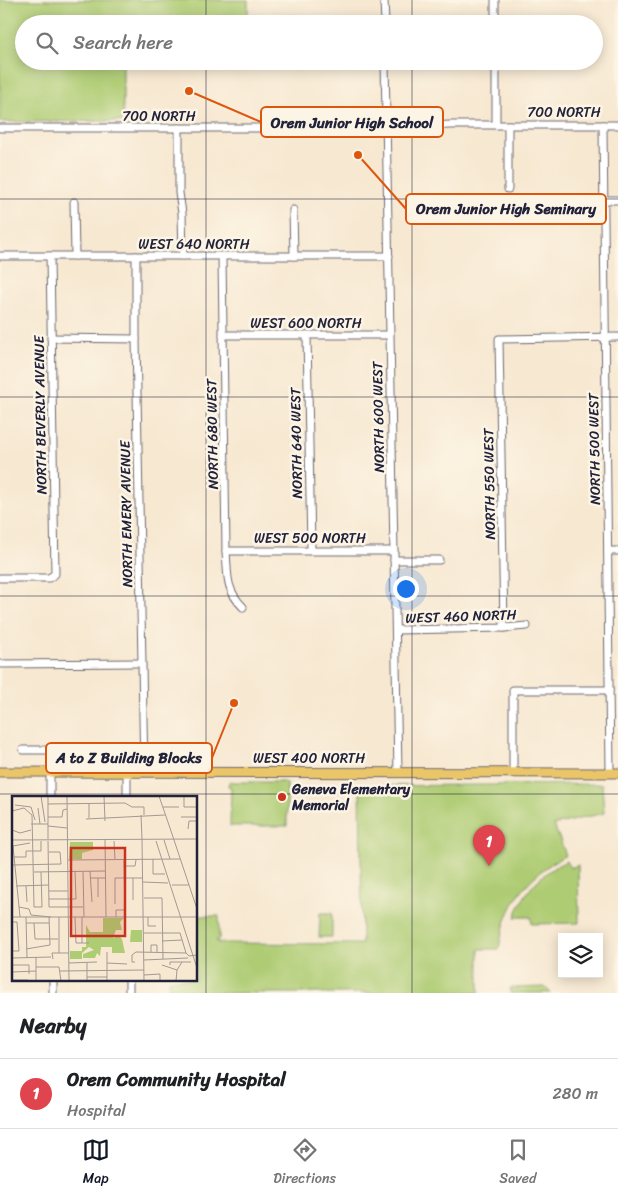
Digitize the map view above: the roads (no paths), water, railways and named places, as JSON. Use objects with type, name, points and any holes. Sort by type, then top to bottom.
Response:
[{"type":"main road","name":"WEST 400 NORTH","points":[[0,772],[614,773]]},
{"type":"street","points":[[384,0],[385,15]]},
{"type":"street","points":[[495,0],[495,15]]},
{"type":"street","name":"NORTH 600 WEST","points":[[385,70],[398,772]]},
{"type":"street","points":[[496,70],[496,125]]},
{"type":"street","name":"700 NORTH","points":[[0,128],[386,128],[450,125],[618,125]]},
{"type":"street","points":[[508,125],[508,189]]},
{"type":"street","name":"NORTH 500 WEST","points":[[603,125],[609,690],[614,773]]},
{"type":"street","points":[[179,128],[179,193],[184,256]]},
{"type":"street","points":[[603,200],[618,200]]},
{"type":"street","points":[[74,202],[75,256]]},
{"type":"street","points":[[293,210],[294,256]]},
{"type":"street","name":"WEST 640 NORTH","points":[[0,256],[389,256]]},
{"type":"street","name":"NORTH BEVERLY AVENUE","points":[[0,578],[49,578],[55,574],[50,256]]},
{"type":"street","name":"NORTH EMERY AVENUE","points":[[136,256],[144,772]]},
{"type":"street","name":"NORTH 680 WEST","points":[[222,256],[226,551],[229,588],[233,596],[243,607]]},
{"type":"street","name":"WEST 600 NORTH","points":[[223,335],[389,335]]},
{"type":"street","name":"NORTH 640 WEST","points":[[307,335],[311,550]]},
{"type":"street","points":[[605,337],[618,337]]},
{"type":"street","name":"NORTH 550 WEST","points":[[504,628],[499,339],[605,337]]},
{"type":"street","points":[[51,338],[136,339]]},
{"type":"street","name":"WEST 500 NORTH","points":[[226,551],[394,550]]},
{"type":"street","points":[[608,550],[618,550]]},
{"type":"street","points":[[394,560],[439,560]]},
{"type":"street","name":"WEST 460 NORTH","points":[[396,630],[527,626]]},
{"type":"street","points":[[0,664],[142,663]]},
{"type":"street","points":[[513,772],[513,690],[609,690]]},
{"type":"street","points":[[23,750],[182,750]]},
{"type":"street","points":[[50,772],[50,796]]},
{"type":"street","points":[[127,772],[127,796]]},
{"type":"street","points":[[53,980],[53,993]]},
{"type":"street","points":[[129,980],[129,993]]},
{"type":"place","name":"Orem Junior High School","points":[[189,91]]},
{"type":"place","name":"Orem Junior High Seminary","points":[[358,155]]},
{"type":"place","name":"A to Z Building Blocks","points":[[234,703]]},
{"type":"place","name":"Geneva Elementary Memorial","points":[[282,797]]},
{"type":"place","name":"Orem Community Hospital","points":[[489,866]]}]
